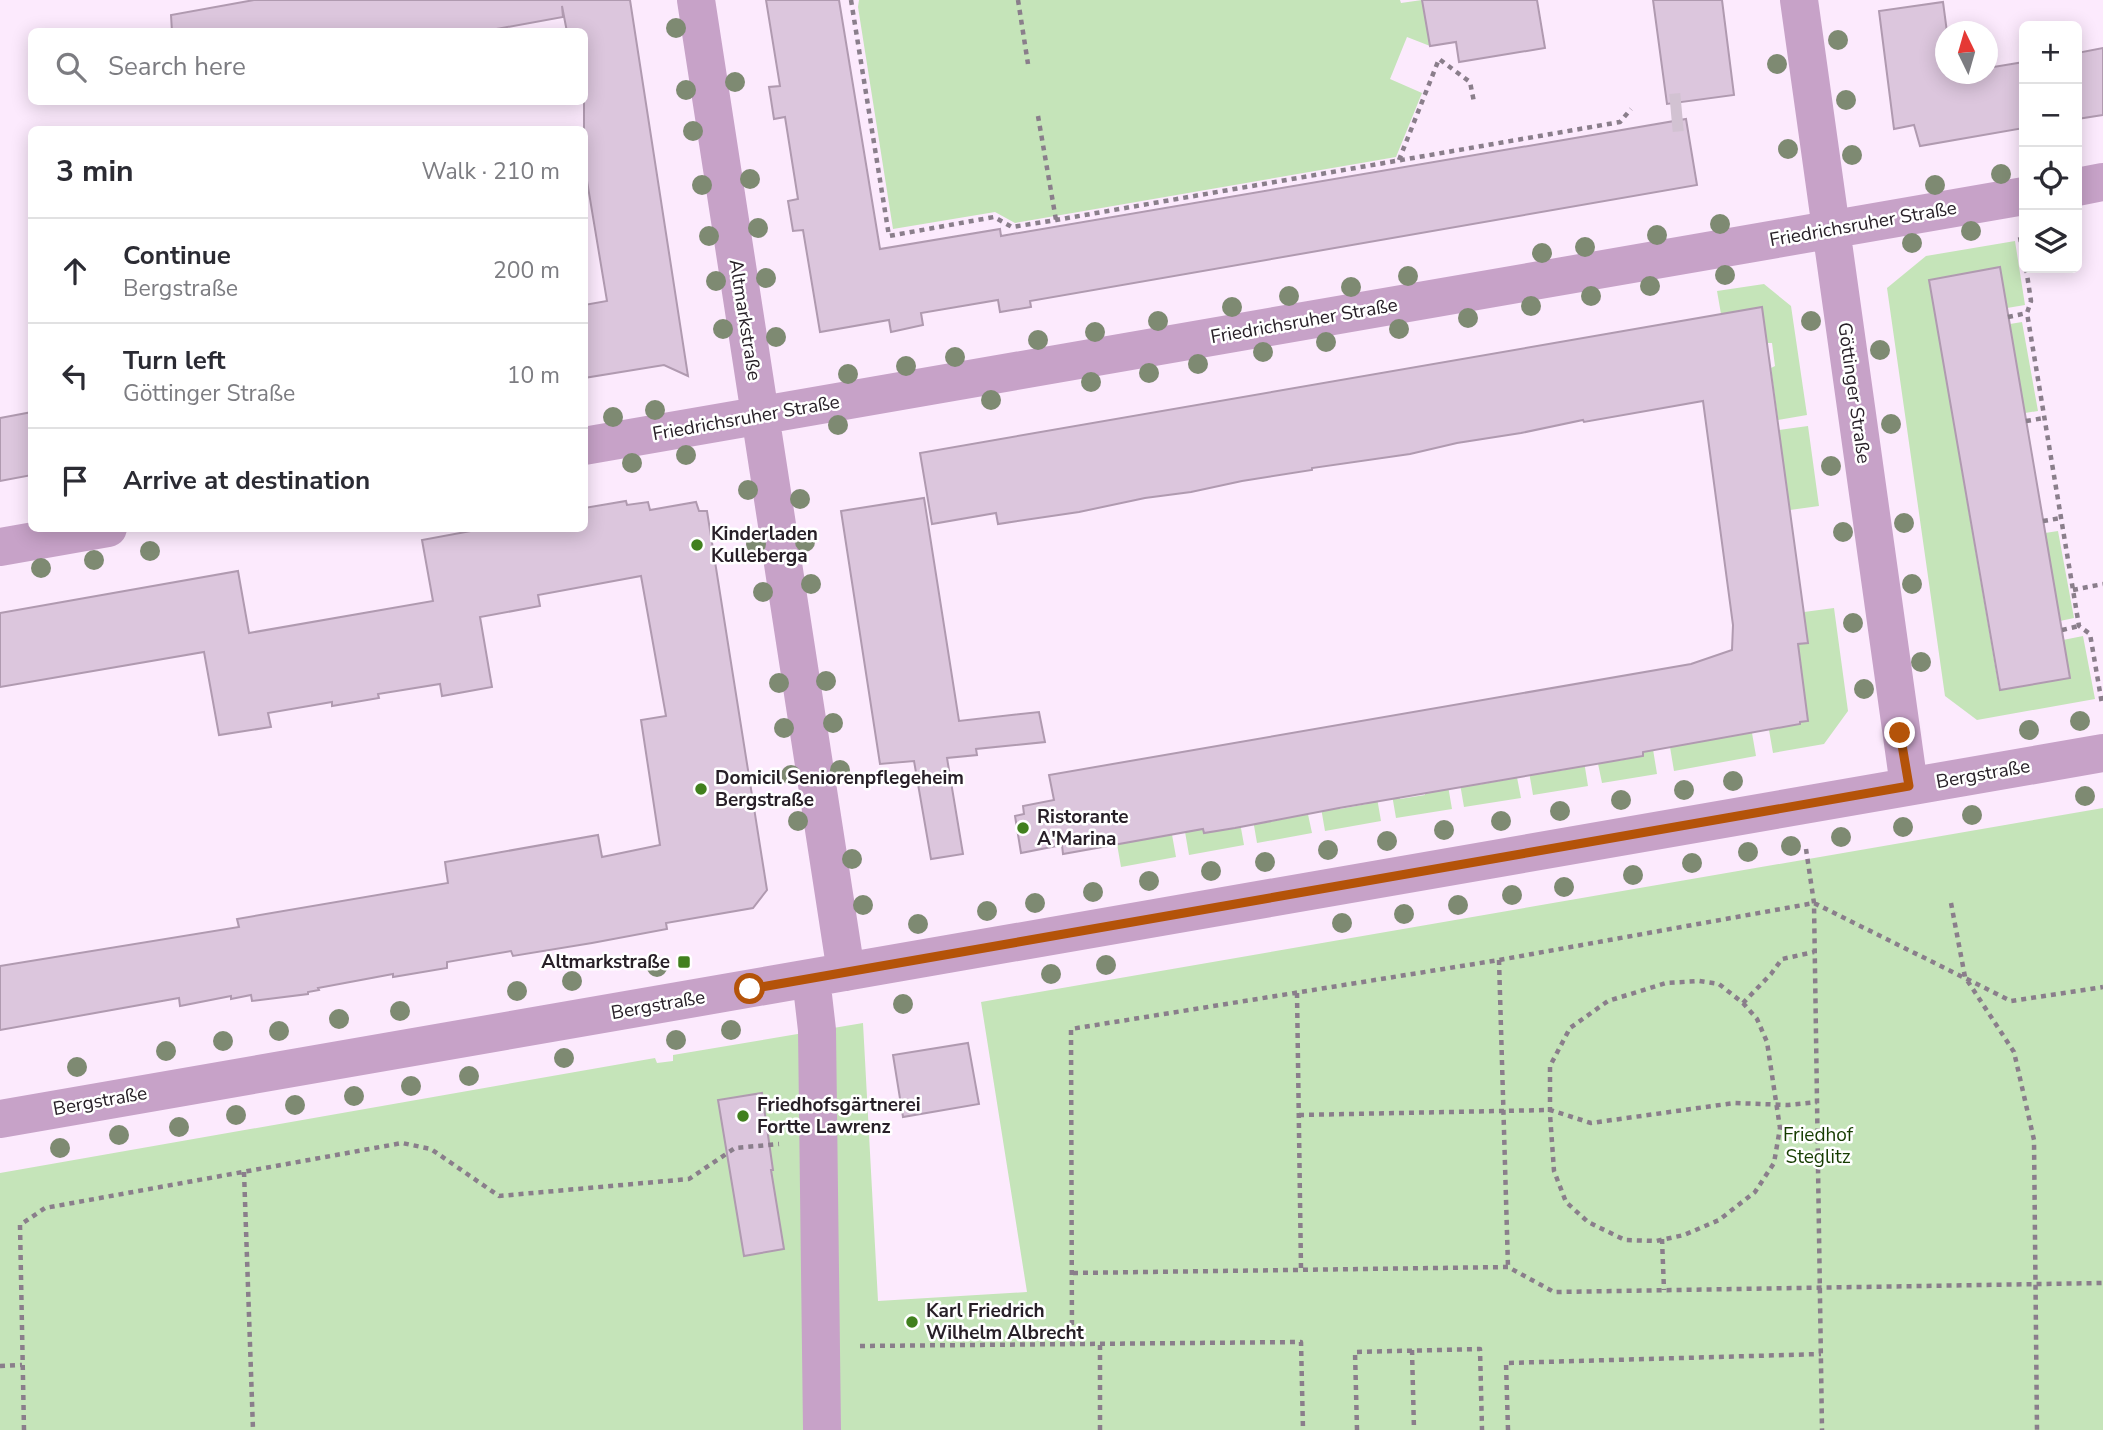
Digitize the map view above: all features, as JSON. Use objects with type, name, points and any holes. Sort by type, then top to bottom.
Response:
[{"type":"street","name":"Altmarkstraße","points":[[696,0],[760,415],[829,975],[817,1030],[822,1430]]},
{"type":"street","name":"Göttinger Straße","points":[[1799,0],[1909,786]]},
{"type":"street","points":[[2082,186],[2103,182]]},
{"type":"street","name":"Friedrichsruher Straße","points":[[588,445],[1831,229],[2019,214]]},
{"type":"street","points":[[0,547],[85,532]]},
{"type":"street","name":"Bergstraße","points":[[0,1119],[2103,753]]},
{"type":"path","points":[[851,0],[889,236],[994,217],[1012,227],[1056,220],[1620,122],[1631,109]]},
{"type":"path","points":[[1018,0],[1028,64]]},
{"type":"path","points":[[1398,160],[1439,59],[1470,82],[1474,102]]},
{"type":"path","points":[[1038,116],[1056,220]]},
{"type":"path","points":[[2027,273],[2031,301],[2026,313],[2079,626],[2090,634],[2102,704]]},
{"type":"path","points":[[2008,317],[2026,313]]},
{"type":"path","points":[[2026,421],[2044,418]]},
{"type":"path","points":[[2043,521],[2061,518]]},
{"type":"path","points":[[2073,590],[2103,584]]},
{"type":"path","points":[[2062,630],[2079,626]]},
{"type":"path","points":[[1806,849],[1814,904],[1822,1430]]},
{"type":"path","points":[[1951,903],[1965,977],[2014,1052],[2034,1140],[2037,1430]]},
{"type":"path","points":[[1072,1345],[1071,1029],[1499,960],[1814,904],[2011,1001],[2103,988]]},
{"type":"path","points":[[1743,1003],[1782,959],[1814,951]]},
{"type":"path","points":[[1499,960],[1508,1267]]},
{"type":"path","points":[[1699,981],[1719,984],[1743,1003],[1757,1019],[1767,1042],[1776,1105],[1780,1128],[1774,1163],[1755,1192],[1719,1220],[1684,1236],[1625,1240],[1588,1222],[1566,1202],[1554,1171],[1550,1066],[1570,1028],[1608,1001],[1666,983],[1699,981]]},
{"type":"path","points":[[1297,993],[1301,1269]]},
{"type":"path","points":[[1299,1115],[1550,1110],[1591,1123],[1734,1103],[1776,1105],[1817,1102]]},
{"type":"path","points":[[24,1430],[20,1225],[45,1209],[402,1143],[431,1149],[499,1195],[688,1179],[735,1148],[817,1140]]},
{"type":"path","points":[[244,1172],[253,1430]]},
{"type":"path","points":[[1662,1239],[1664,1290]]},
{"type":"path","points":[[1073,1273],[1508,1267],[1554,1292],[2103,1283]]},
{"type":"path","points":[[821,1346],[1301,1342],[1303,1430]]},
{"type":"path","points":[[1100,1345],[1101,1430]]},
{"type":"path","points":[[1357,1430],[1355,1352],[1480,1349],[1482,1430]]},
{"type":"path","points":[[1412,1350],[1414,1430]]},
{"type":"path","points":[[1508,1430],[1506,1363],[1821,1354]]},
{"type":"path","points":[[0,1366],[22,1365]]},
{"type":"green space","points":[[859,0],[1400,0],[1401,3],[1422,0],[1430,46],[1407,37],[1390,79],[1422,93],[1396,157],[1015,223],[995,212],[893,229]]},
{"type":"green space","points":[[2015,241],[2025,305],[2007,308],[1999,267],[1929,280],[1999,689],[2063,640],[2083,636],[2095,699],[1977,720],[1945,696],[1887,288],[1926,256]]},
{"type":"green space","points":[[1764,284],[1791,306],[1807,415],[1778,420],[1771,368],[1775,366],[1772,343],[1767,343],[1762,308],[1721,314],[1717,291]]},
{"type":"green space","points":[[2022,322],[2038,411],[2025,413],[2010,324]]},
{"type":"green space","points":[[1808,426],[1819,506],[1790,510],[1779,430]]},
{"type":"green space","points":[[2058,531],[2074,618],[2060,621],[2045,533]]},
{"type":"green space","points":[[1834,608],[1848,711],[1824,744],[1773,753],[1769,730],[1808,721],[1806,705],[1797,706],[1798,644],[1808,642],[1804,612]]},
{"type":"green space","points":[[1752,733],[1756,756],[1674,771],[1669,741],[1681,745]]},
{"type":"green space","points":[[1652,743],[1657,774],[1602,783],[1596,754],[1616,750],[1618,761],[1643,756],[1641,745]]},
{"type":"green space","points":[[1583,755],[1588,786],[1533,795],[1528,766],[1537,763],[1539,774],[1565,770],[1563,759]]},
{"type":"green space","points":[[1515,767],[1521,798],[1464,807],[1459,778],[1475,775],[1477,785],[1505,780],[1504,770]]},
{"type":"green space","points":[[1447,780],[1452,809],[1396,818],[1391,789],[1398,788],[1400,799],[1425,795],[1424,784]]},
{"type":"green space","points":[[1376,792],[1381,821],[1325,831],[1320,802],[1338,799],[1340,809],[1367,804],[1366,794]]},
{"type":"green space","points":[[1306,805],[1312,833],[1257,843],[1252,814],[1264,823],[1289,818]]},
{"type":"green space","name":"Friedhof Steglitz","points":[[2103,808],[2103,1430],[0,1430],[0,1173],[655,1058],[657,1063],[673,1061],[673,1055],[863,1023],[878,1301],[1027,1292],[981,1002]]},
{"type":"green space","points":[[1239,817],[1244,845],[1189,855],[1184,826]]},
{"type":"green space","points":[[1171,829],[1176,857],[1121,867],[1117,844],[1163,836]]},
{"type":"building","points":[[254,0],[630,0],[688,376],[664,365],[588,377],[588,304],[607,301],[588,187],[588,126],[584,126],[584,105],[588,105],[588,28],[566,28],[562,6],[563,17],[502,28],[172,28],[171,15]]},
{"type":"building","points":[[766,0],[839,0],[880,249],[1000,229],[1001,236],[1686,119],[1697,185],[1030,301],[1031,307],[1000,312],[998,300],[921,313],[923,325],[891,332],[889,320],[820,332],[803,230],[793,231],[788,201],[798,199],[785,117],[774,119],[769,87],[780,86]]},
{"type":"building","points":[[1422,0],[1537,0],[1545,48],[1459,62],[1456,42],[1430,46]]},
{"type":"building","points":[[1653,0],[1722,0],[1734,95],[1667,104]]},
{"type":"building","points":[[1943,2],[1946,21],[1935,21],[1935,84],[1998,84],[1998,66],[2019,63],[2019,129],[1920,146],[1914,125],[1894,129],[1879,11]]},
{"type":"building","points":[[2103,48],[2103,115],[2082,118],[2082,52]]},
{"type":"building","points":[[2000,267],[2070,678],[2000,690],[1929,280]]},
{"type":"building","points":[[1762,307],[1808,643],[1798,644],[1808,721],[1643,752],[1643,756],[1235,828],[1204,833],[1203,829],[1063,854],[1062,845],[1021,853],[1015,816],[1024,814],[1023,806],[1054,800],[1049,775],[1691,664],[1732,650],[1733,625],[1703,401],[1584,422],[1583,420],[1410,454],[1312,468],[1079,512],[998,524],[996,513],[932,524],[920,453]]},
{"type":"building","points":[[28,413],[28,476],[0,481],[0,418]]},
{"type":"building","points":[[924,498],[959,721],[1039,712],[1045,742],[976,749],[977,755],[947,758],[963,854],[931,859],[914,761],[880,764],[841,511]]},
{"type":"building","points":[[626,501],[627,505],[648,502],[650,510],[696,502],[699,511],[707,511],[767,890],[753,908],[666,923],[667,929],[592,943],[513,956],[511,951],[447,962],[447,968],[393,977],[393,974],[318,988],[319,990],[308,994],[252,1001],[251,995],[231,999],[231,996],[180,1006],[179,998],[0,1030],[0,966],[239,927],[237,919],[448,883],[445,862],[598,835],[602,857],[660,845],[641,720],[666,716],[641,576],[538,595],[540,606],[480,617],[492,687],[442,696],[440,684],[378,694],[379,698],[332,706],[332,702],[268,713],[271,727],[219,735],[204,652],[0,687],[0,613],[238,571],[249,633],[433,601],[422,540],[465,532],[588,532],[588,507]]},
{"type":"building","points":[[968,1043],[979,1104],[903,1117],[893,1055]]},
{"type":"building","points":[[762,1093],[784,1249],[744,1256],[718,1100]]},
{"type":"tunnel","points":[[1671,113],[1682,112]]},
{"type":"place","name":"Kinderladen Kulleberga","points":[[697,545]]},
{"type":"place","name":"Domicil Seniorenpflegeheim Bergstraße","points":[[701,789]]},
{"type":"place","name":"Ristorante A'Marina","points":[[1023,828]]},
{"type":"place","name":"Altmarkstraße","points":[[684,962]]},
{"type":"place","name":"Friedhofsgärtnerei Fortte Lawrenz","points":[[743,1116]]},
{"type":"place","name":"Karl Friedrich Wilhelm Albrecht","points":[[912,1322]]},
{"type":"route","points":[[750,989],[1909,786],[1900,733]]}]
